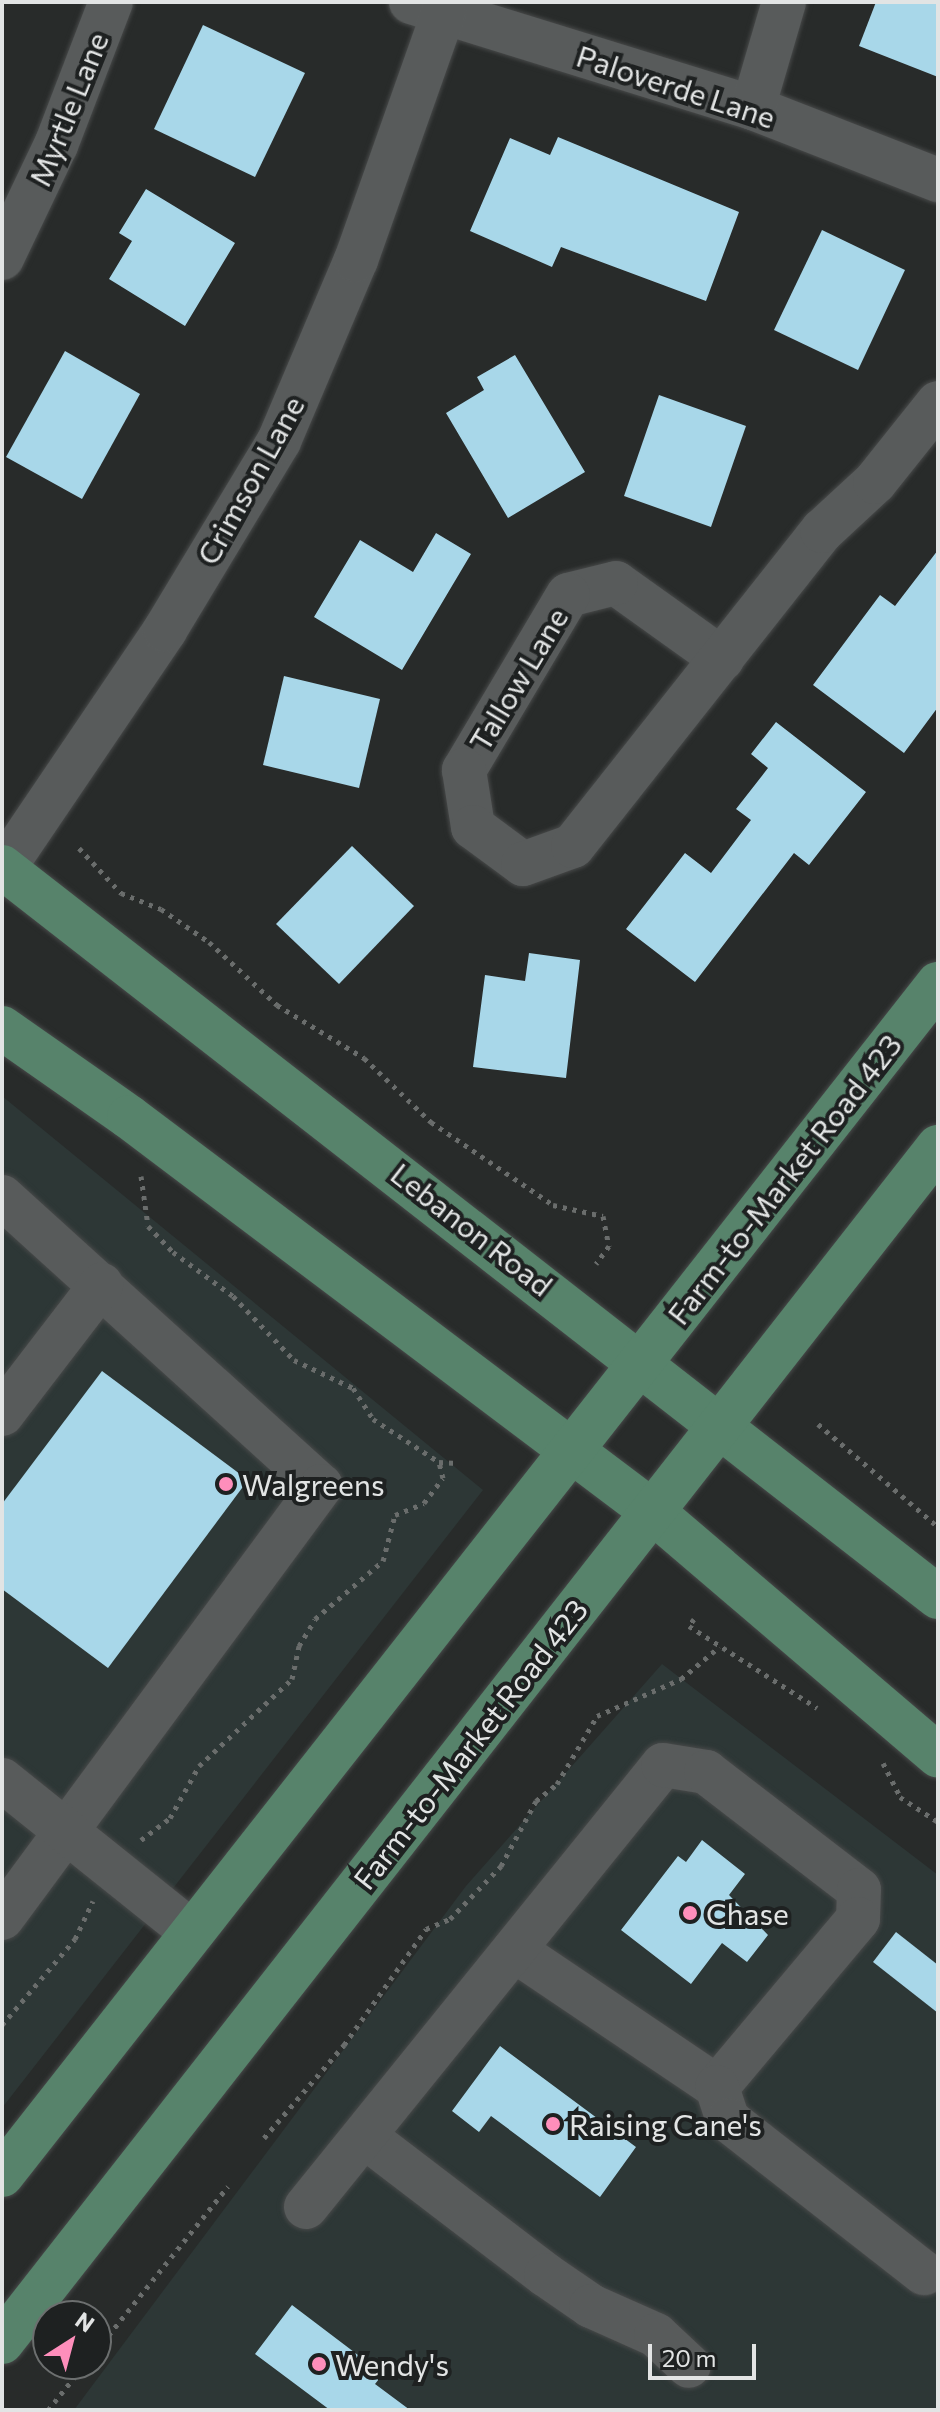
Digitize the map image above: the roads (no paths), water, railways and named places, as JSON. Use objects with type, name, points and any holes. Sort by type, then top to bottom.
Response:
[{"type":"main road","name":"Lebanon Road","points":[[3,869],[641,1360],[938,1597]]},
{"type":"main road","name":"Farm-to-Market Road 423","points":[[2,2175],[938,984]]},
{"type":"main road","points":[[2,1028],[129,1117],[653,1512],[938,1755]]},
{"type":"main road","name":"Farm-to-Market Road 423","points":[[2,2342],[938,1147]]},
{"type":"street","name":"Myrtle Lane","points":[[2,258],[56,145],[111,2]]},
{"type":"street","points":[[753,108],[784,2]]},
{"type":"street","name":"Paloverde Lane","points":[[428,7],[753,108],[938,180]]},
{"type":"street","name":"Crimson Lane","points":[[3,869],[165,630],[279,441],[356,260],[428,7]]},
{"type":"street","name":"Tallow Lane","points":[[722,659],[616,583],[568,595],[464,770],[473,827],[523,864],[573,846],[722,659],[822,531],[875,482],[938,403]]},
{"type":"street","points":[[2,1197],[321,1486],[2,1918]]},
{"type":"street","points":[[2,1414],[101,1285]]},
{"type":"street","points":[[306,2207],[663,1765],[706,1772],[859,1890],[858,1919],[717,2087]]},
{"type":"street","points":[[2,1780],[67,1828],[192,1932]]},
{"type":"street","points":[[514,1950],[717,2087],[728,2120],[924,2273]]},
{"type":"street","points":[[364,2136],[546,2275],[591,2306],[656,2335],[689,2366]]},
{"type":"place","name":"Walgreens","points":[[226,1484]]},
{"type":"place","name":"Chase","points":[[690,1913]]},
{"type":"place","name":"Raising Cane's","points":[[553,2124]]},
{"type":"place","name":"Wendy's","points":[[319,2364]]}]
